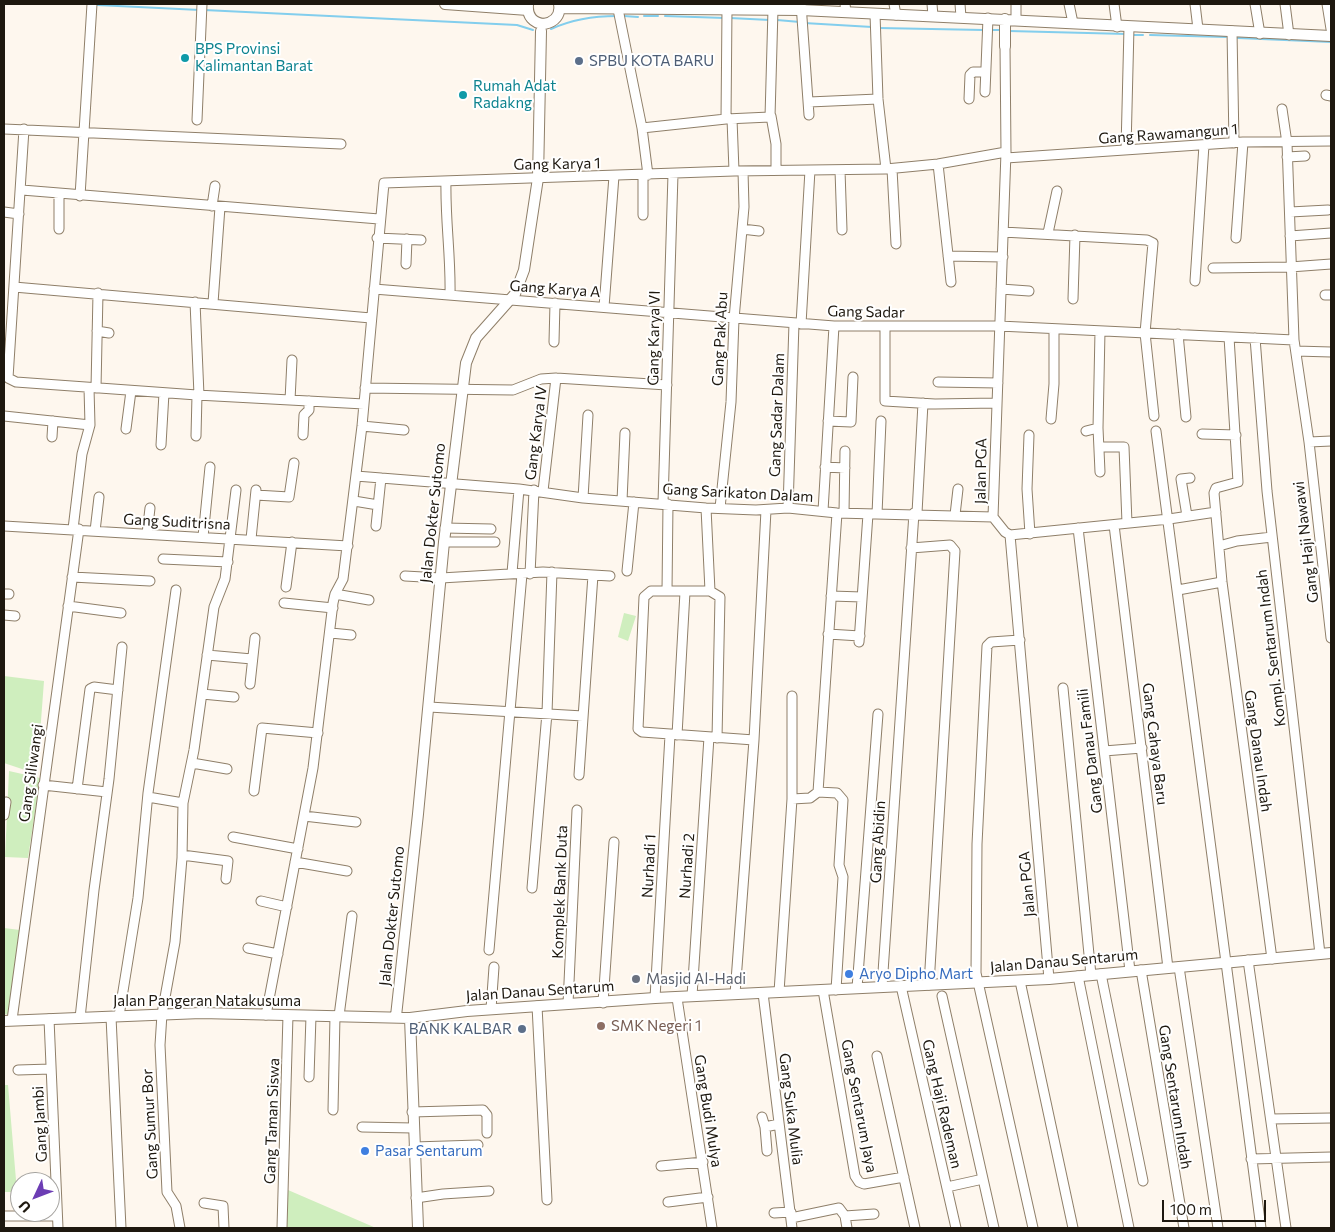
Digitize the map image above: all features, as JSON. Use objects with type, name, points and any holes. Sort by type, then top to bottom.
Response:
[{"type":"street","points":[[80,196],[92,4]]},
{"type":"street","points":[[197,120],[202,4]]},
{"type":"street","points":[[445,4],[526,7],[530,16],[541,26],[554,21],[561,8],[618,10],[727,9],[762,6],[773,10],[846,8],[875,14],[1016,19],[1118,27],[1331,36]]},
{"type":"street","points":[[894,4],[896,15]]},
{"type":"street","points":[[932,4],[933,16]]},
{"type":"street","points":[[960,4],[961,17]]},
{"type":"street","points":[[1016,4],[1016,19]]},
{"type":"street","points":[[1069,4],[1073,24]]},
{"type":"street","points":[[1114,4],[1118,27]]},
{"type":"street","points":[[1195,4],[1198,29]]},
{"type":"street","points":[[1255,4],[1260,34]]},
{"type":"street","points":[[1284,4],[1289,35]]},
{"type":"street","points":[[1327,4],[1331,29]]},
{"type":"street","points":[[801,8],[809,115]]},
{"type":"street","name":"Gang Pak Abu","points":[[720,508],[731,402],[734,319],[742,229],[739,171],[729,119],[727,9]]},
{"type":"street","points":[[618,10],[642,128],[646,175],[643,215]]},
{"type":"street","points":[[773,10],[771,116],[776,144],[776,170]]},
{"type":"street","points":[[875,14],[878,99],[889,169],[896,244]]},
{"type":"street","points":[[985,92],[984,72],[988,18]]},
{"type":"street","points":[[1005,19],[1006,46]]},
{"type":"street","name":"Jalan Dokter Sutomo","points":[[396,1016],[429,707],[445,528],[463,388],[472,344],[480,331],[509,300],[519,286],[524,270],[538,178],[541,26]]},
{"type":"street","points":[[1126,149],[1129,27]]},
{"type":"street","points":[[1232,31],[1239,143],[1236,238]]},
{"type":"street","name":"Jalan PGA","points":[[1006,46],[1004,232],[993,517],[1004,531],[1010,535],[1049,979]]},
{"type":"street","points":[[969,99],[970,75],[974,72],[984,72]]},
{"type":"street","points":[[809,102],[878,99]]},
{"type":"street","name":"Gang Haji Nawawi","points":[[1282,108],[1288,158],[1290,267],[1294,340],[1309,442],[1331,638]]},
{"type":"street","points":[[642,128],[729,119],[766,119],[771,116]]},
{"type":"street","points":[[4,129],[341,144]]},
{"type":"street","points":[[24,129],[22,190],[6,359],[8,378],[14,382],[131,391],[364,404]]},
{"type":"street","name":"Gang Rawamangun 1","points":[[938,164],[1006,155],[1239,143],[1287,144],[1331,141]]},
{"type":"street","points":[[1195,281],[1200,235],[1204,145]]},
{"type":"street","points":[[1288,158],[1305,156]]},
{"type":"street","points":[[938,164],[950,282]]},
{"type":"street","name":"Gang Karya 1","points":[[266,1014],[318,733],[335,594],[343,579],[348,546],[362,426],[377,238],[384,182],[776,170],[889,169],[938,164]]},
{"type":"street","name":"Gang Sadar Dalam","points":[[788,508],[798,324],[810,170]]},
{"type":"street","points":[[840,170],[842,230]]},
{"type":"street","name":"Gang Karya VI","points":[[667,591],[668,314],[673,174]]},
{"type":"street","points":[[604,307],[614,176]]},
{"type":"street","points":[[446,181],[445,214],[450,255],[450,295]]},
{"type":"street","points":[[213,303],[215,186]]},
{"type":"street","points":[[22,190],[379,220]]},
{"type":"street","points":[[1048,233],[1057,191]]},
{"type":"street","points":[[59,229],[60,194]]},
{"type":"street","points":[[1290,212],[1328,210]]},
{"type":"street","points":[[4,212],[20,214]]},
{"type":"street","points":[[742,229],[759,231]]},
{"type":"street","points":[[1004,232],[1147,240],[1152,243],[1145,333],[1154,416]]},
{"type":"street","points":[[1290,236],[1331,233]]},
{"type":"street","points":[[1073,300],[1075,235]]},
{"type":"street","points":[[377,238],[421,240]]},
{"type":"street","points":[[406,264],[407,239]]},
{"type":"street","points":[[948,256],[1003,257]]},
{"type":"street","points":[[1213,268],[1290,267],[1331,264]]},
{"type":"street","points":[[14,287],[371,318]]},
{"type":"street","name":"Gang Karya A","points":[[374,289],[734,319]]},
{"type":"street","points":[[1001,289],[1029,291]]},
{"type":"street","name":"Gang Siliwangi","points":[[8,1020],[72,577],[82,454],[90,425],[98,294]]},
{"type":"street","points":[[195,302],[198,395],[196,436]]},
{"type":"street","points":[[554,303],[554,342]]},
{"type":"street","name":"Gang Sadar","points":[[734,319],[834,326],[999,326],[1294,340]]},
{"type":"street","points":[[823,511],[834,326]]},
{"type":"street","points":[[885,327],[884,400],[923,403],[996,403]]},
{"type":"street","points":[[1051,419],[1054,384],[1054,329]]},
{"type":"street","points":[[1100,331],[1098,428],[1100,472]]},
{"type":"street","points":[[97,332],[109,333]]},
{"type":"street","points":[[1178,334],[1186,417]]},
{"type":"street","points":[[1202,434],[1236,435],[1229,337]]},
{"type":"street","name":"Kompl. Sentarum Indah","points":[[1254,338],[1272,537],[1320,954]]},
{"type":"street","points":[[1296,351],[1331,352]]},
{"type":"street","points":[[290,400],[292,360]]},
{"type":"street","points":[[828,421],[851,422],[852,377]]},
{"type":"street","points":[[365,388],[513,390],[541,379],[556,378],[667,385]]},
{"type":"street","name":"Gang Karya IV","points":[[489,950],[509,710],[526,574],[556,378]]},
{"type":"street","points":[[938,382],[998,383]]},
{"type":"street","points":[[126,429],[131,391]]},
{"type":"street","points":[[162,445],[164,393]]},
{"type":"street","points":[[303,435],[304,415],[309,410],[309,401]]},
{"type":"street","name":"Gang Abidin","points":[[882,987],[903,700],[911,548],[916,513],[923,403]]},
{"type":"street","points":[[583,498],[588,415]]},
{"type":"street","points":[[4,416],[90,425]]},
{"type":"street","points":[[52,437],[53,421]]},
{"type":"street","points":[[828,634],[859,639],[881,421]]},
{"type":"street","points":[[362,426],[404,430]]},
{"type":"street","points":[[1086,431],[1098,428]]},
{"type":"street","points":[[1156,431],[1169,519],[1224,962],[1261,1228]]},
{"type":"street","points":[[622,501],[625,433]]},
{"type":"street","points":[[1029,435],[1027,489],[1030,534]]},
{"type":"street","name":"Gang Danau Indah","points":[[1236,435],[1238,482],[1214,490],[1222,582],[1272,959]]},
{"type":"street","points":[[1309,442],[1331,442]]},
{"type":"street","points":[[1099,447],[1124,447],[1127,523]]},
{"type":"street","points":[[818,792],[831,596],[841,513],[845,451]]},
{"type":"street","points":[[251,539],[256,492],[289,497],[294,464]]},
{"type":"street","points":[[204,537],[210,467]]},
{"type":"street","points":[[825,467],[845,468]]},
{"type":"street","name":"Gang Sarikaton Dalam","points":[[356,476],[519,489],[583,498],[706,508],[766,510],[788,508],[841,513],[916,513],[993,517]]},
{"type":"street","points":[[376,526],[381,478]]},
{"type":"street","points":[[1186,516],[1181,479],[1190,478]]},
{"type":"street","points":[[512,573],[519,489]]},
{"type":"street","points":[[955,515],[958,489]]},
{"type":"street","name":"Gang Sumur Bor","points":[[180,1228],[176,1206],[167,1192],[160,1045],[162,1014],[174,942],[182,856],[183,803],[192,763],[215,601],[224,584],[228,562],[236,490]]},
{"type":"street","points":[[95,531],[99,497]]},
{"type":"street","points":[[354,501],[378,505]]},
{"type":"street","points":[[627,571],[634,502]]},
{"type":"street","points":[[147,534],[150,508]]},
{"type":"street","points":[[706,508],[710,592],[651,590],[644,597],[638,728],[640,732],[754,740]]},
{"type":"street","points":[[735,994],[754,740],[766,510]]},
{"type":"street","points":[[1010,535],[1169,519],[1216,512]]},
{"type":"street","name":"Gang Cahaya Baru","points":[[1114,525],[1142,748],[1174,967],[1218,1228]]},
{"type":"street","name":"Gang Suditrisna","points":[[4,526],[348,546]]},
{"type":"street","points":[[445,528],[491,529]]},
{"type":"street","name":"Gang Danau Famili","points":[[1078,528],[1130,971]]},
{"type":"street","points":[[1219,546],[1237,541],[1272,537]]},
{"type":"street","points":[[286,587],[292,542]]},
{"type":"street","points":[[444,542],[495,542]]},
{"type":"street","points":[[911,548],[950,545],[955,551],[938,989],[994,1228]]},
{"type":"street","points":[[163,559],[228,562]]},
{"type":"street","points":[[532,888],[547,713],[552,572]]},
{"type":"street","points":[[405,576],[441,578],[552,572],[610,576]]},
{"type":"street","points":[[579,775],[593,575]]},
{"type":"street","points":[[72,577],[150,581]]},
{"type":"street","points":[[1178,590],[1222,582]]},
{"type":"street","points":[[120,1228],[115,1016],[138,898],[148,797],[176,590]]},
{"type":"street","name":"Nurhadi 1","points":[[656,998],[673,735],[685,592]]},
{"type":"street","name":"Nurhadi 2","points":[[692,996],[713,737],[721,600],[718,595],[710,592]]},
{"type":"street","points":[[335,594],[369,600]]},
{"type":"street","points":[[831,596],[862,597]]},
{"type":"street","points":[[284,603],[333,608]]},
{"type":"street","points":[[68,606],[121,613]]},
{"type":"street","points":[[4,615],[15,616]]},
{"type":"street","points":[[330,633],[351,635]]},
{"type":"street","points":[[250,684],[255,638]]},
{"type":"street","points":[[1020,640],[991,642],[987,646],[977,844],[976,973],[980,983],[1033,1228]]},
{"type":"street","points":[[80,1018],[122,647]]},
{"type":"street","points":[[207,656],[252,659]]},
{"type":"street","points":[[77,789],[90,689],[94,687],[118,690]]},
{"type":"street","points":[[1063,688],[1096,975],[1143,1181]]},
{"type":"street","points":[[202,694],[234,697]]},
{"type":"street","points":[[779,992],[792,799],[792,696]]},
{"type":"street","points":[[429,707],[509,710],[583,716]]},
{"type":"street","points":[[858,988],[878,714]]},
{"type":"street","points":[[254,791],[262,728],[318,733]]},
{"type":"street","points":[[1104,751],[1142,748]]},
{"type":"street","points":[[192,763],[226,769]]},
{"type":"street","points":[[43,786],[107,792]]},
{"type":"street","points":[[792,799],[810,798],[818,792],[837,793],[843,800],[839,865],[842,877],[836,990]]},
{"type":"street","points":[[148,797],[183,803]]},
{"type":"street","points":[[4,815],[6,802]]},
{"type":"street","name":"Komplek Bank Duta","points":[[568,1004],[577,810]]},
{"type":"street","points":[[304,816],[356,822]]},
{"type":"street","points":[[233,837],[298,849]]},
{"type":"street","points":[[603,1002],[614,842]]},
{"type":"street","points":[[182,856],[228,861],[226,879]]},
{"type":"street","points":[[295,862],[347,871]]},
{"type":"street","points":[[261,901],[287,907]]},
{"type":"street","points":[[333,1110],[337,1016],[352,916]]},
{"type":"street","points":[[248,948],[278,954]]},
{"type":"street","name":"Jalan Danau Sentarum","points":[[410,1018],[491,1009],[692,996],[901,986],[938,989],[980,983],[1096,975],[1331,953]]},
{"type":"street","points":[[1248,960],[1286,1228]]},
{"type":"street","points":[[491,1009],[494,967]]},
{"type":"street","name":"Gang Sentarum Indah","points":[[1141,970],[1184,1228]]},
{"type":"street","points":[[1078,976],[1129,1228]]},
{"type":"street","points":[[1020,981],[1073,1228]]},
{"type":"street","name":"Gang Haji Rademan","points":[[901,986],[956,1228]]},
{"type":"street","name":"Gang Sentarum Jaya","points":[[824,990],[855,1176],[859,1182],[864,1184],[904,1177]]},
{"type":"street","name":"Gang Suka Mulia","points":[[763,993],[792,1228]]},
{"type":"street","name":"Gang Budi Mulya","points":[[677,998],[712,1228]]},
{"type":"street","points":[[537,1006],[547,1200]]},
{"type":"street","name":"Jalan Pangeran Natakusuma","points":[[8,1020],[162,1014],[396,1016],[410,1018]]},
{"type":"street","name":"Gang Taman Siswa","points":[[282,1228],[288,1015]]},
{"type":"street","points":[[310,1077],[311,1016]]},
{"type":"street","points":[[410,1018],[412,1112],[418,1228]]},
{"type":"street","name":"Gang Jambi","points":[[49,1019],[55,1172]]},
{"type":"street","points":[[877,1056],[915,1228]]},
{"type":"street","points":[[18,1070],[51,1069]]},
{"type":"street","points":[[412,1112],[483,1110],[486,1113],[487,1133]]},
{"type":"street","points":[[762,1116],[767,1151]]},
{"type":"street","points":[[1271,1119],[1331,1118]]},
{"type":"street","points":[[765,1127],[779,1124]]},
{"type":"street","points":[[362,1127],[413,1128]]},
{"type":"street","points":[[414,1147],[478,1144]]},
{"type":"street","points":[[1251,1159],[1331,1157]]},
{"type":"street","points":[[661,1166],[703,1162]]},
{"type":"street","points":[[947,1187],[983,1179]]},
{"type":"street","points":[[416,1198],[443,1194],[489,1192]]},
{"type":"street","points":[[668,1202],[708,1197]]},
{"type":"street","points":[[204,1204],[223,1206],[224,1228]]},
{"type":"street","points":[[774,1213],[791,1215],[839,1208],[845,1216],[847,1228]]},
{"type":"street","points":[[845,1216],[874,1214]]},
{"type":"green space","points":[[624,613],[636,616],[628,641],[618,637]]},
{"type":"green space","points":[[4,676],[44,681],[37,774],[4,763]]},
{"type":"green space","points":[[9,771],[40,778],[28,858],[5,857]]},
{"type":"green space","points":[[4,928],[20,930],[13,1015],[4,1014]]},
{"type":"green space","points":[[4,1085],[8,1085],[15,1172],[10,1172],[10,1192],[4,1192]]},
{"type":"green space","points":[[288,1190],[376,1228],[287,1228]]},
{"type":"waterway","points":[[97,5],[200,10]]},
{"type":"waterway","points":[[204,10],[517,25],[533,30]]},
{"type":"waterway","points":[[551,29],[583,19],[617,16]]},
{"type":"waterway","points":[[624,16],[638,17]]},
{"type":"waterway","points":[[644,16],[658,16]]},
{"type":"waterway","points":[[665,16],[725,18]]},
{"type":"waterway","points":[[730,18],[770,20]]},
{"type":"waterway","points":[[777,20],[800,22]]},
{"type":"waterway","points":[[804,23],[872,27]]},
{"type":"waterway","points":[[879,28],[984,30]]},
{"type":"waterway","points":[[992,30],[1002,30]]},
{"type":"waterway","points":[[1009,31],[1127,34]]},
{"type":"waterway","points":[[1131,35],[1143,35]]},
{"type":"waterway","points":[[1150,35],[1226,37]]},
{"type":"waterway","points":[[1238,38],[1331,42]]},
{"type":"place","name":"BPS Provinsi Kalimantan Barat","points":[[185,58]]},
{"type":"place","name":"SPBU KOTA BARU","points":[[579,61]]},
{"type":"place","name":"Rumah Adat Radakng","points":[[463,95]]},
{"type":"place","name":"Aryo Dipho Mart","points":[[849,974]]},
{"type":"place","name":"Masjid Al-Hadi","points":[[636,979]]},
{"type":"place","name":"SMK Negeri 1","points":[[601,1026]]},
{"type":"place","name":"BANK KALBAR","points":[[522,1029]]},
{"type":"place","name":"Pasar Sentarum","points":[[365,1151]]}]
